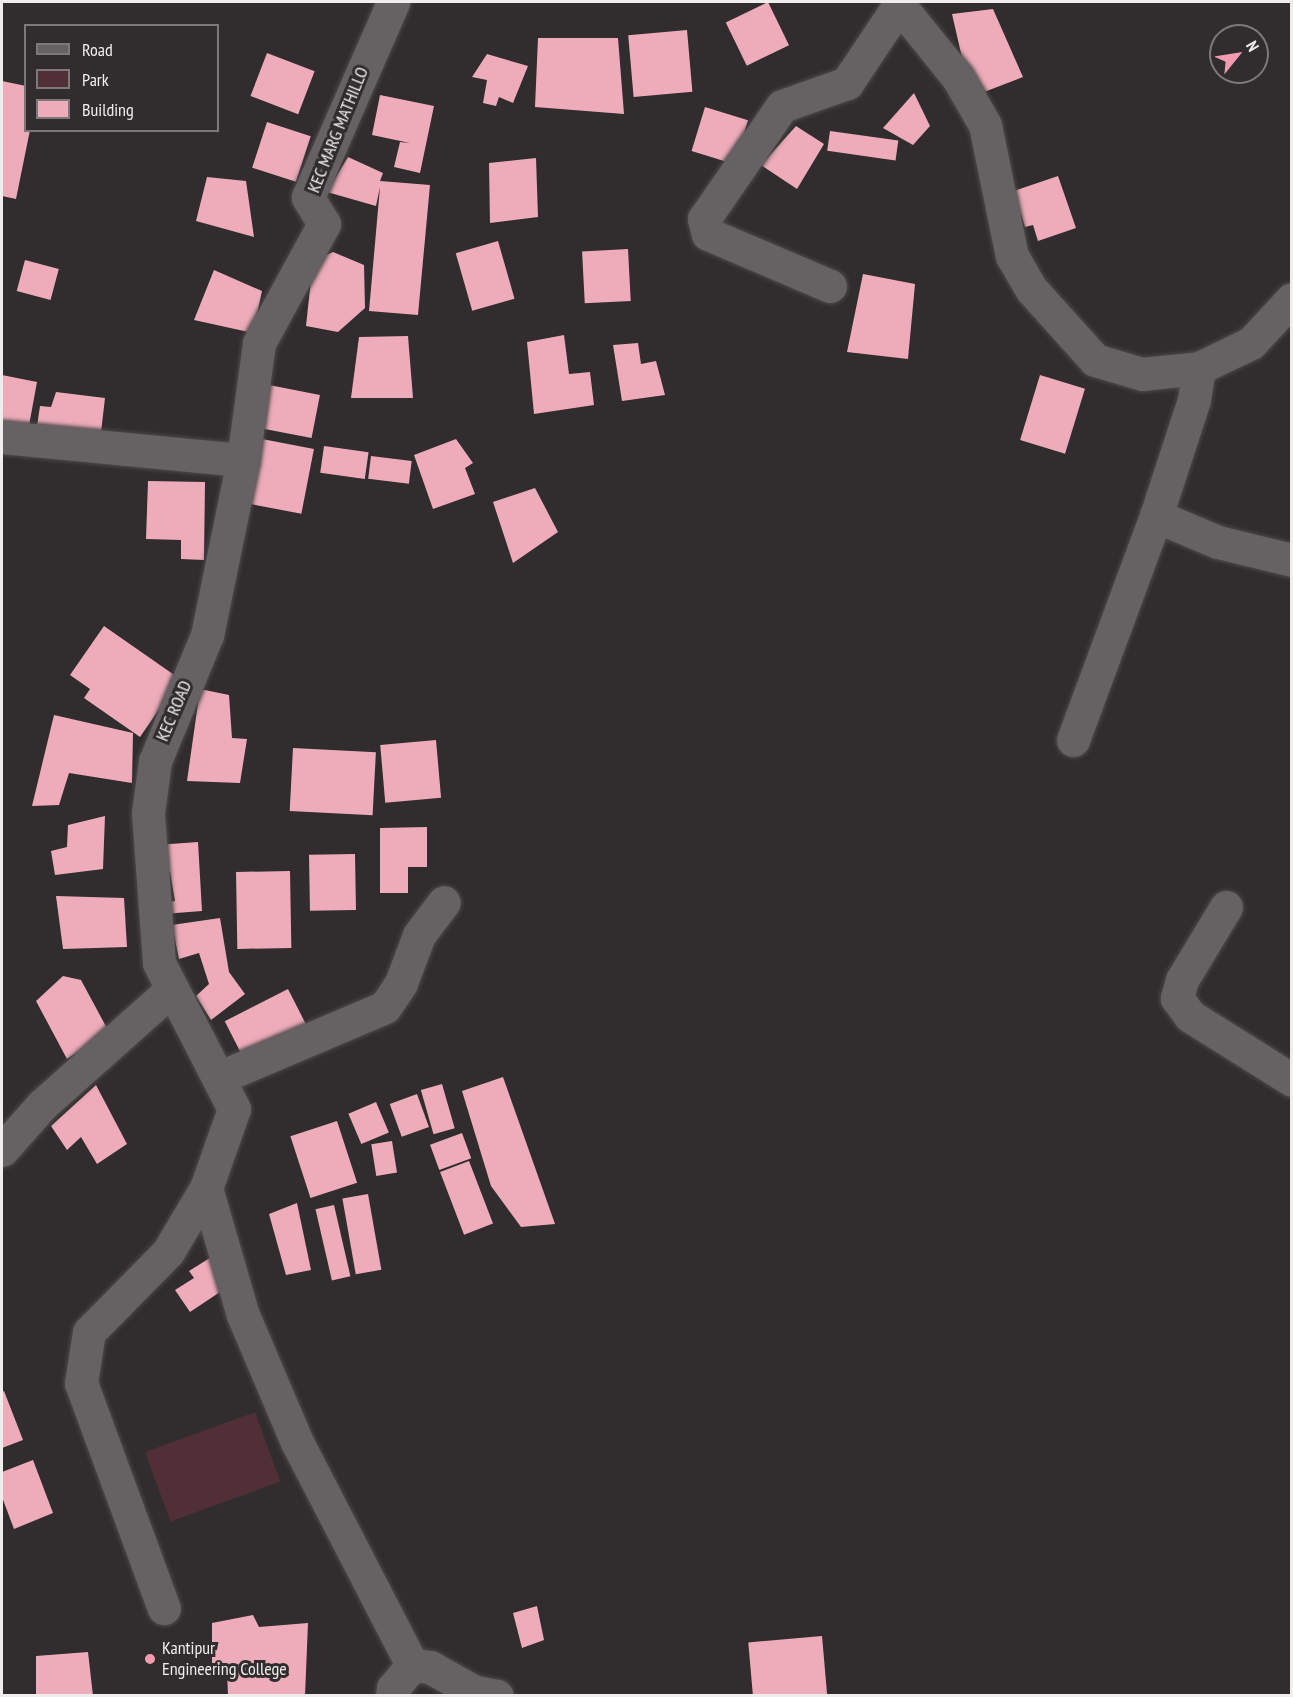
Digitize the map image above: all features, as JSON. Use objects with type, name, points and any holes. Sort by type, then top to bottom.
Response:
[{"type":"street","name":"KEC MARG MATHILLO","points":[[243,460],[259,343],[324,224],[308,197],[393,2]]},
{"type":"street","points":[[830,286],[708,234],[704,219],[782,106],[846,83],[900,4],[958,78],[985,125],[1012,256],[1032,290],[1095,360],[1142,374],[1199,368],[1251,343],[1292,299]]},
{"type":"street","points":[[1073,740],[1156,516],[1194,400],[1199,368]]},
{"type":"street","points":[[2,437],[243,460]]},
{"type":"street","name":"KEC ROAD","points":[[164,1608],[81,1383],[89,1332],[168,1252],[206,1188],[234,1109],[159,963],[148,813],[154,761],[207,635],[243,460]]},
{"type":"street","points":[[1156,516],[1218,542],[1292,560]]},
{"type":"street","points":[[218,1078],[385,1007],[401,983],[419,934],[444,902]]},
{"type":"street","points":[[1226,907],[1182,980],[1177,998],[1190,1016],[1292,1080]]},
{"type":"street","points":[[2,1150],[42,1105],[172,988]]},
{"type":"street","points":[[206,1188],[243,1316],[297,1442],[412,1665]]},
{"type":"street","points":[[392,1695],[393,1688],[412,1665]]},
{"type":"street","points":[[412,1665],[430,1667],[475,1692],[497,1695]]},
{"type":"green space","points":[[255,1412],[280,1482],[170,1522],[145,1452]]},
{"type":"building","points":[[768,2],[789,45],[747,66],[726,23]]},
{"type":"building","points":[[993,9],[1023,77],[971,97],[952,14]]},
{"type":"building","points":[[687,30],[692,92],[634,97],[628,35]]},
{"type":"building","points":[[538,38],[618,38],[624,114],[535,107]]},
{"type":"building","points":[[267,53],[315,71],[298,114],[251,96]]},
{"type":"building","points":[[487,54],[528,66],[513,103],[499,97],[496,106],[483,103],[487,80],[472,77]]},
{"type":"building","points":[[2,81],[24,86],[24,132],[30,132],[16,199],[2,196]]},
{"type":"building","points":[[914,93],[930,126],[913,145],[883,128]]},
{"type":"building","points":[[380,95],[434,106],[420,173],[394,167],[400,142],[410,143],[372,135]]},
{"type":"building","points":[[705,107],[748,120],[735,164],[692,151]]},
{"type":"building","points":[[267,122],[311,136],[296,182],[252,168]]},
{"type":"building","points":[[796,126],[824,144],[797,189],[761,165]]},
{"type":"building","points":[[830,131],[898,141],[896,160],[827,151]]},
{"type":"building","points":[[348,157],[383,173],[380,181],[430,185],[418,315],[369,311],[380,187],[376,206],[327,192]]},
{"type":"building","points":[[536,158],[538,217],[490,223],[489,163]]},
{"type":"building","points":[[1058,176],[1076,228],[1038,241],[1033,225],[1025,227],[1021,214],[1011,218],[1002,195]]},
{"type":"building","points":[[207,177],[246,181],[254,237],[196,221]]},
{"type":"building","points":[[498,241],[515,299],[472,311],[456,253]]},
{"type":"building","points":[[628,249],[631,301],[585,303],[582,251]]},
{"type":"building","points":[[333,252],[364,265],[365,308],[338,332],[306,326],[313,261]]},
{"type":"building","points":[[25,260],[59,269],[51,300],[17,291]]},
{"type":"building","points":[[214,270],[262,291],[253,333],[194,320]]},
{"type":"building","points":[[863,274],[915,284],[908,359],[847,352]]},
{"type":"building","points":[[564,335],[569,374],[590,372],[594,405],[534,414],[527,342]]},
{"type":"building","points":[[408,336],[413,398],[351,398],[359,337]]},
{"type":"building","points":[[638,343],[641,364],[656,361],[665,395],[622,401],[613,345]]},
{"type":"building","points":[[2,375],[37,382],[28,431],[2,425]]},
{"type":"building","points":[[1040,375],[1085,389],[1065,454],[1020,440]]},
{"type":"building","points":[[264,384],[320,395],[312,438],[256,427]]},
{"type":"building","points":[[56,392],[105,398],[100,441],[36,433],[40,406],[51,407]]},
{"type":"building","points":[[257,438],[314,449],[301,514],[244,503]]},
{"type":"building","points":[[456,439],[473,463],[465,468],[475,494],[433,509],[414,455]]},
{"type":"building","points":[[324,446],[369,452],[365,479],[320,473]]},
{"type":"building","points":[[371,456],[412,461],[409,484],[368,479]]},
{"type":"building","points":[[148,481],[205,482],[204,560],[181,559],[181,540],[146,539]]},
{"type":"building","points":[[535,488],[558,532],[513,563],[493,502]]},
{"type":"building","points":[[104,626],[180,679],[140,737],[84,698],[90,689],[70,675]]},
{"type":"building","points":[[200,689],[229,695],[232,738],[247,739],[240,783],[187,781]]},
{"type":"building","points":[[54,715],[133,733],[132,783],[69,773],[59,805],[32,806]]},
{"type":"building","points":[[436,740],[441,798],[385,803],[380,745]]},
{"type":"building","points":[[293,748],[376,752],[373,815],[290,811]]},
{"type":"building","points":[[105,816],[103,869],[55,875],[51,851],[67,847],[68,825]]},
{"type":"building","points":[[427,827],[427,867],[408,867],[408,893],[380,893],[380,828]]},
{"type":"building","points":[[198,842],[202,911],[163,914],[160,903],[175,901],[170,872],[158,874],[156,845]]},
{"type":"building","points":[[355,854],[356,910],[310,911],[309,855]]},
{"type":"building","points":[[290,871],[291,948],[237,949],[236,872]]},
{"type":"building","points":[[56,896],[124,898],[127,947],[63,949]]},
{"type":"building","points":[[220,918],[229,972],[245,994],[211,1020],[196,996],[209,984],[199,953],[179,959],[172,925]]},
{"type":"building","points":[[63,976],[81,980],[109,1032],[67,1059],[36,1001]]},
{"type":"building","points":[[288,989],[307,1026],[244,1059],[225,1021]]},
{"type":"building","points":[[503,1077],[555,1224],[521,1227],[491,1186],[462,1091]]},
{"type":"building","points":[[442,1084],[455,1128],[434,1134],[421,1090]]},
{"type":"building","points":[[96,1085],[127,1144],[97,1164],[81,1137],[67,1150],[51,1126]]},
{"type":"building","points":[[417,1094],[429,1127],[402,1137],[390,1104]]},
{"type":"building","points":[[376,1102],[389,1132],[361,1144],[348,1114]]},
{"type":"building","points":[[337,1121],[357,1183],[310,1198],[290,1136]]},
{"type":"building","points":[[462,1133],[471,1158],[439,1170],[430,1145]]},
{"type":"building","points":[[392,1141],[397,1173],[376,1176],[371,1144]]},
{"type":"building","points":[[469,1161],[493,1224],[464,1235],[440,1172]]},
{"type":"building","points":[[368,1194],[381,1270],[356,1274],[342,1199]]},
{"type":"building","points":[[297,1203],[311,1270],[286,1275],[269,1214]]},
{"type":"building","points":[[334,1205],[350,1276],[332,1280],[315,1209]]},
{"type":"building","points":[[213,1256],[232,1284],[190,1312],[175,1290],[194,1278],[189,1271]]},
{"type":"building","points":[[4,1391],[23,1440],[2,1448],[2,1392]]},
{"type":"building","points":[[33,1460],[53,1513],[14,1529],[2,1497],[2,1472]]},
{"type":"building","points":[[537,1606],[544,1640],[522,1648],[513,1613]]},
{"type":"building","points":[[253,1615],[259,1627],[308,1623],[305,1696],[228,1696],[227,1669],[212,1668],[212,1623]]},
{"type":"building","points":[[822,1636],[827,1696],[753,1696],[748,1642]]},
{"type":"building","points":[[88,1652],[93,1696],[36,1696],[36,1656]]},
{"type":"place","name":"Kantipur Engineering College","points":[[150,1659]]}]
